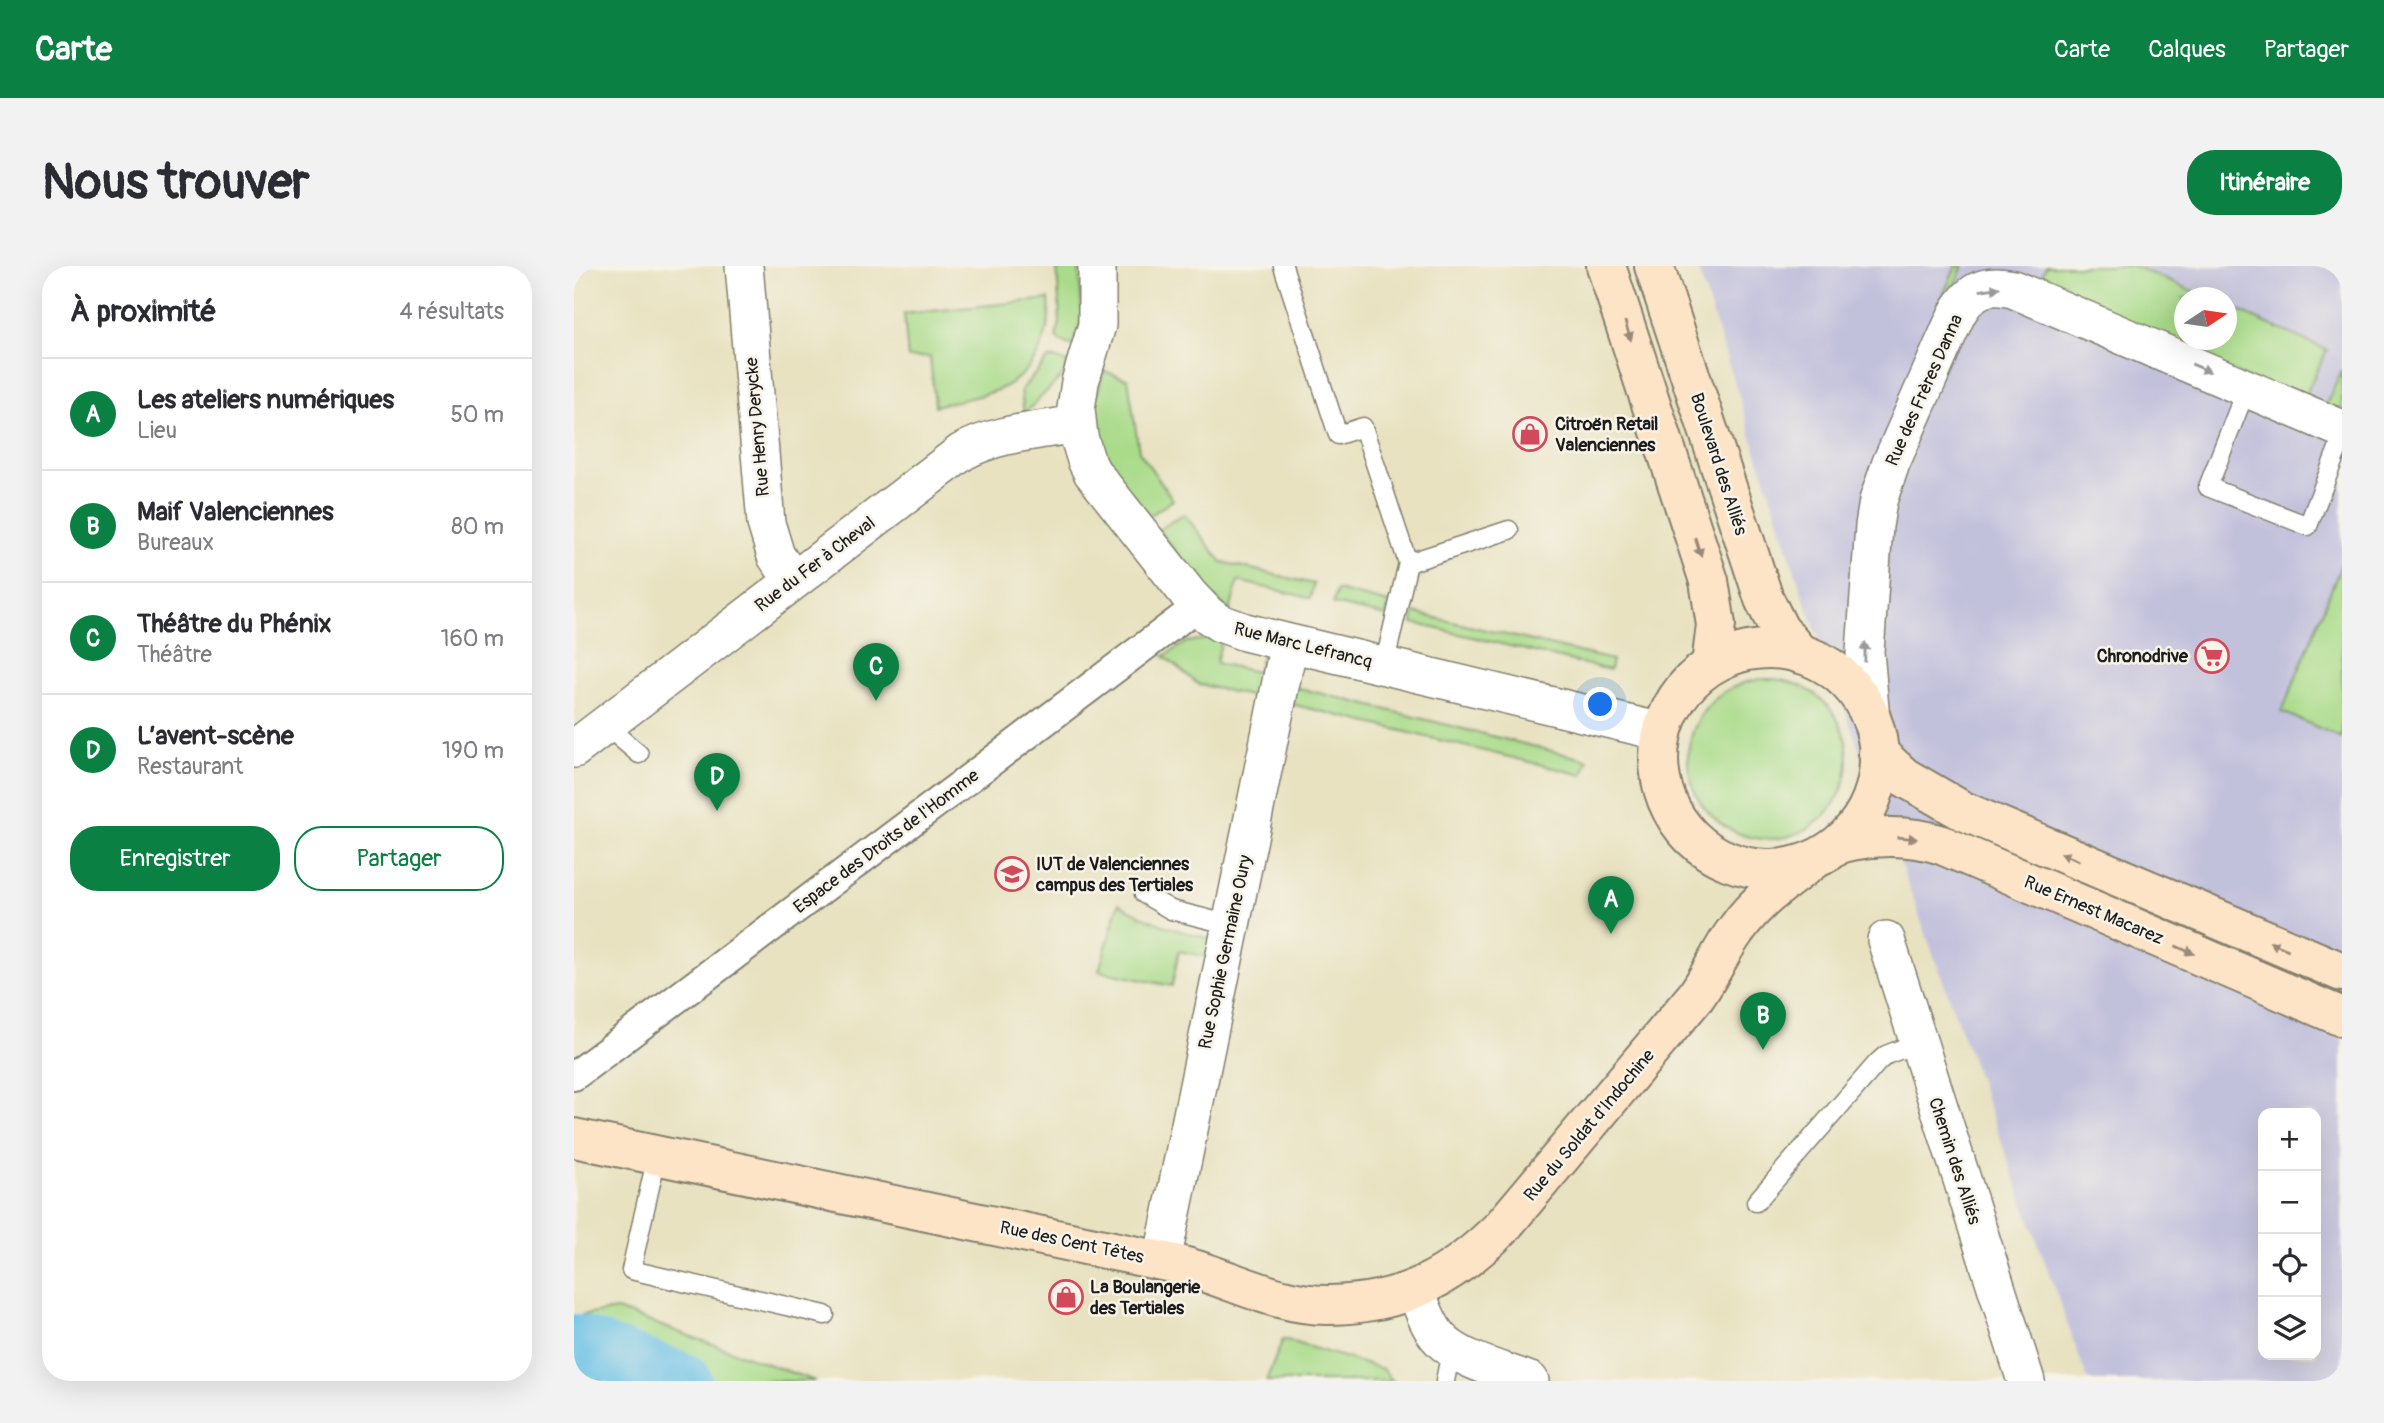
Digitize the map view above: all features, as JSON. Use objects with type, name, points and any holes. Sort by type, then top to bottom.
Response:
[{"type":"main road","points":[[1606,266],[1709,581],[1716,625],[1711,665]]},
{"type":"main road","name":"Boulevard des Alliés","points":[[1654,266],[1763,596],[1779,629],[1800,654]]},
{"type":"main road","points":[[1875,736],[1877,778],[1869,803],[1856,825],[1826,852],[1789,867],[1765,869],[1741,865],[1717,856],[1686,831],[1666,797],[1659,758],[1662,732],[1673,705],[1695,678],[1711,665],[1735,654],[1761,649],[1800,654],[1826,665],[1849,683],[1875,736],[1904,777],[1961,810],[2342,972]]},
{"type":"main road","name":"Rue Ernest Macarez","points":[[1826,852],[1866,838],[1914,838],[1942,845],[2342,1017]]},
{"type":"main road","name":"Rue du Soldat d'Indochine","points":[[1415,1290],[1474,1255],[1502,1227],[1696,996],[1734,932],[1763,898],[1826,852]]},
{"type":"main road","name":"Rue du Soldat d'Indochine","points":[[1717,856],[1729,877],[1734,897],[1734,932]]},
{"type":"main road","name":"Rue des Cent Têtes","points":[[574,1138],[1162,1261],[1212,1274],[1277,1298],[1310,1304],[1330,1305],[1374,1300],[1415,1290]]},
{"type":"street","name":"Rue Henry Derycke","points":[[744,266],[766,523],[776,556],[793,580]]},
{"type":"street","name":"Rue Marc Lefrancq","points":[[1097,266],[1097,325],[1079,389],[1077,424],[1081,448],[1092,472],[1198,606],[1220,623],[1289,643],[1662,732]]},
{"type":"street","name":"Rue des Frères Danna","points":[[1875,736],[1865,652],[1878,501],[1891,463],[1965,300],[1984,289],[2013,289],[2342,429]]},
{"type":"street","name":"Rue du Fer à Cheval","points":[[574,749],[962,452],[1004,436],[1077,424]]},
{"type":"street","name":"Espace des Droits de l'Homme","points":[[574,1076],[1198,606]]},
{"type":"street","name":"Rue Sophie Germaine Oury","points":[[1162,1261],[1289,643]]},
{"type":"street","name":"Chemin des Alliés","points":[[1886,940],[2026,1381]]},
{"type":"street","points":[[1415,1290],[1432,1328],[1441,1340],[1449,1365],[1530,1381]]},
{"type":"lane","points":[[1283,266],[1338,435],[1363,426],[1408,564],[1384,666]]},
{"type":"lane","points":[[2247,387],[2208,487],[2308,526],[2342,438]]},
{"type":"lane","points":[[1408,564],[1509,530]]},
{"type":"lane","points":[[613,719],[619,737],[639,754]]},
{"type":"lane","points":[[1144,894],[1171,910],[1231,925]]},
{"type":"lane","points":[[1756,1202],[1878,1062],[1886,1055],[1917,1042]]},
{"type":"lane","points":[[657,1156],[631,1270],[825,1315]]},
{"type":"shaded area","points":[[1697,266],[2342,266],[2342,1381],[2088,1381],[1799,584]]},
{"type":"green space","points":[[1057,266],[1079,266],[1082,316],[1073,346],[1059,341],[1056,337],[1060,323]]},
{"type":"green space","points":[[1956,266],[1963,266],[1945,307],[1939,305]]},
{"type":"green space","points":[[2046,266],[2134,266],[2183,287],[2174,287],[2174,346],[2037,286]]},
{"type":"green space","points":[[1049,299],[1045,337],[1034,361],[1016,380],[979,396],[935,406],[930,357],[908,358],[904,314]]},
{"type":"green space","points":[[2237,310],[2327,350],[2302,402],[2183,350],[2237,350]]},
{"type":"green space","points":[[1054,358],[1068,363],[1066,372],[1024,414],[1021,390],[1048,359]]},
{"type":"green space","points":[[2342,370],[2342,421],[2322,413]]},
{"type":"green space","points":[[1104,371],[1128,379],[1139,451],[1173,500],[1149,516],[1114,473],[1096,437],[1094,411]]},
{"type":"green space","points":[[1184,514],[1222,562],[1314,584],[1310,598],[1238,581],[1230,611],[1209,593],[1158,530]]},
{"type":"green space","points":[[2342,563],[2342,738],[2282,712]]},
{"type":"green space","points":[[1337,590],[1389,603],[1386,616],[1333,604]]},
{"type":"green space","points":[[1415,613],[1612,660],[1610,670],[1413,623]]},
{"type":"green space","points":[[1222,639],[1216,663],[1257,672],[1263,652],[1268,662],[1267,700],[1198,684],[1164,656],[1187,642]]},
{"type":"green space","points":[[1768,679],[1798,685],[1824,703],[1842,729],[1848,759],[1842,789],[1824,815],[1798,833],[1768,839],[1738,833],[1712,815],[1694,789],[1688,759],[1694,729],[1712,703],[1738,685]]},
{"type":"green space","points":[[1295,687],[1588,760],[1583,775],[1291,704]]},
{"type":"green space","points":[[1119,903],[1153,921],[1215,940],[1212,958],[1179,951],[1172,986],[1099,971]]},
{"type":"green space","points":[[617,1310],[815,1381],[574,1381],[574,1331],[582,1315]]},
{"type":"green space","points":[[1283,1339],[1383,1369],[1393,1381],[1266,1381]]},
{"type":"waterway","points":[[577,1342],[684,1381]]},
{"type":"place","name":"Citroën Retail Valenciennes","points":[[1530,434]]},
{"type":"place","name":"Chronodrive","points":[[2212,656]]},
{"type":"place","name":"Théâtre du Phénix","points":[[876,701]]},
{"type":"place","name":"L’avent-scène","points":[[717,811]]},
{"type":"place","name":"IUT de Valenciennes campus des Tertiales","points":[[1012,874]]},
{"type":"place","name":"Les ateliers numériques","points":[[1611,934]]},
{"type":"place","name":"Maif Valenciennes","points":[[1763,1050]]},
{"type":"place","name":"La Boulangerie des Tertiales","points":[[1066,1297]]}]
